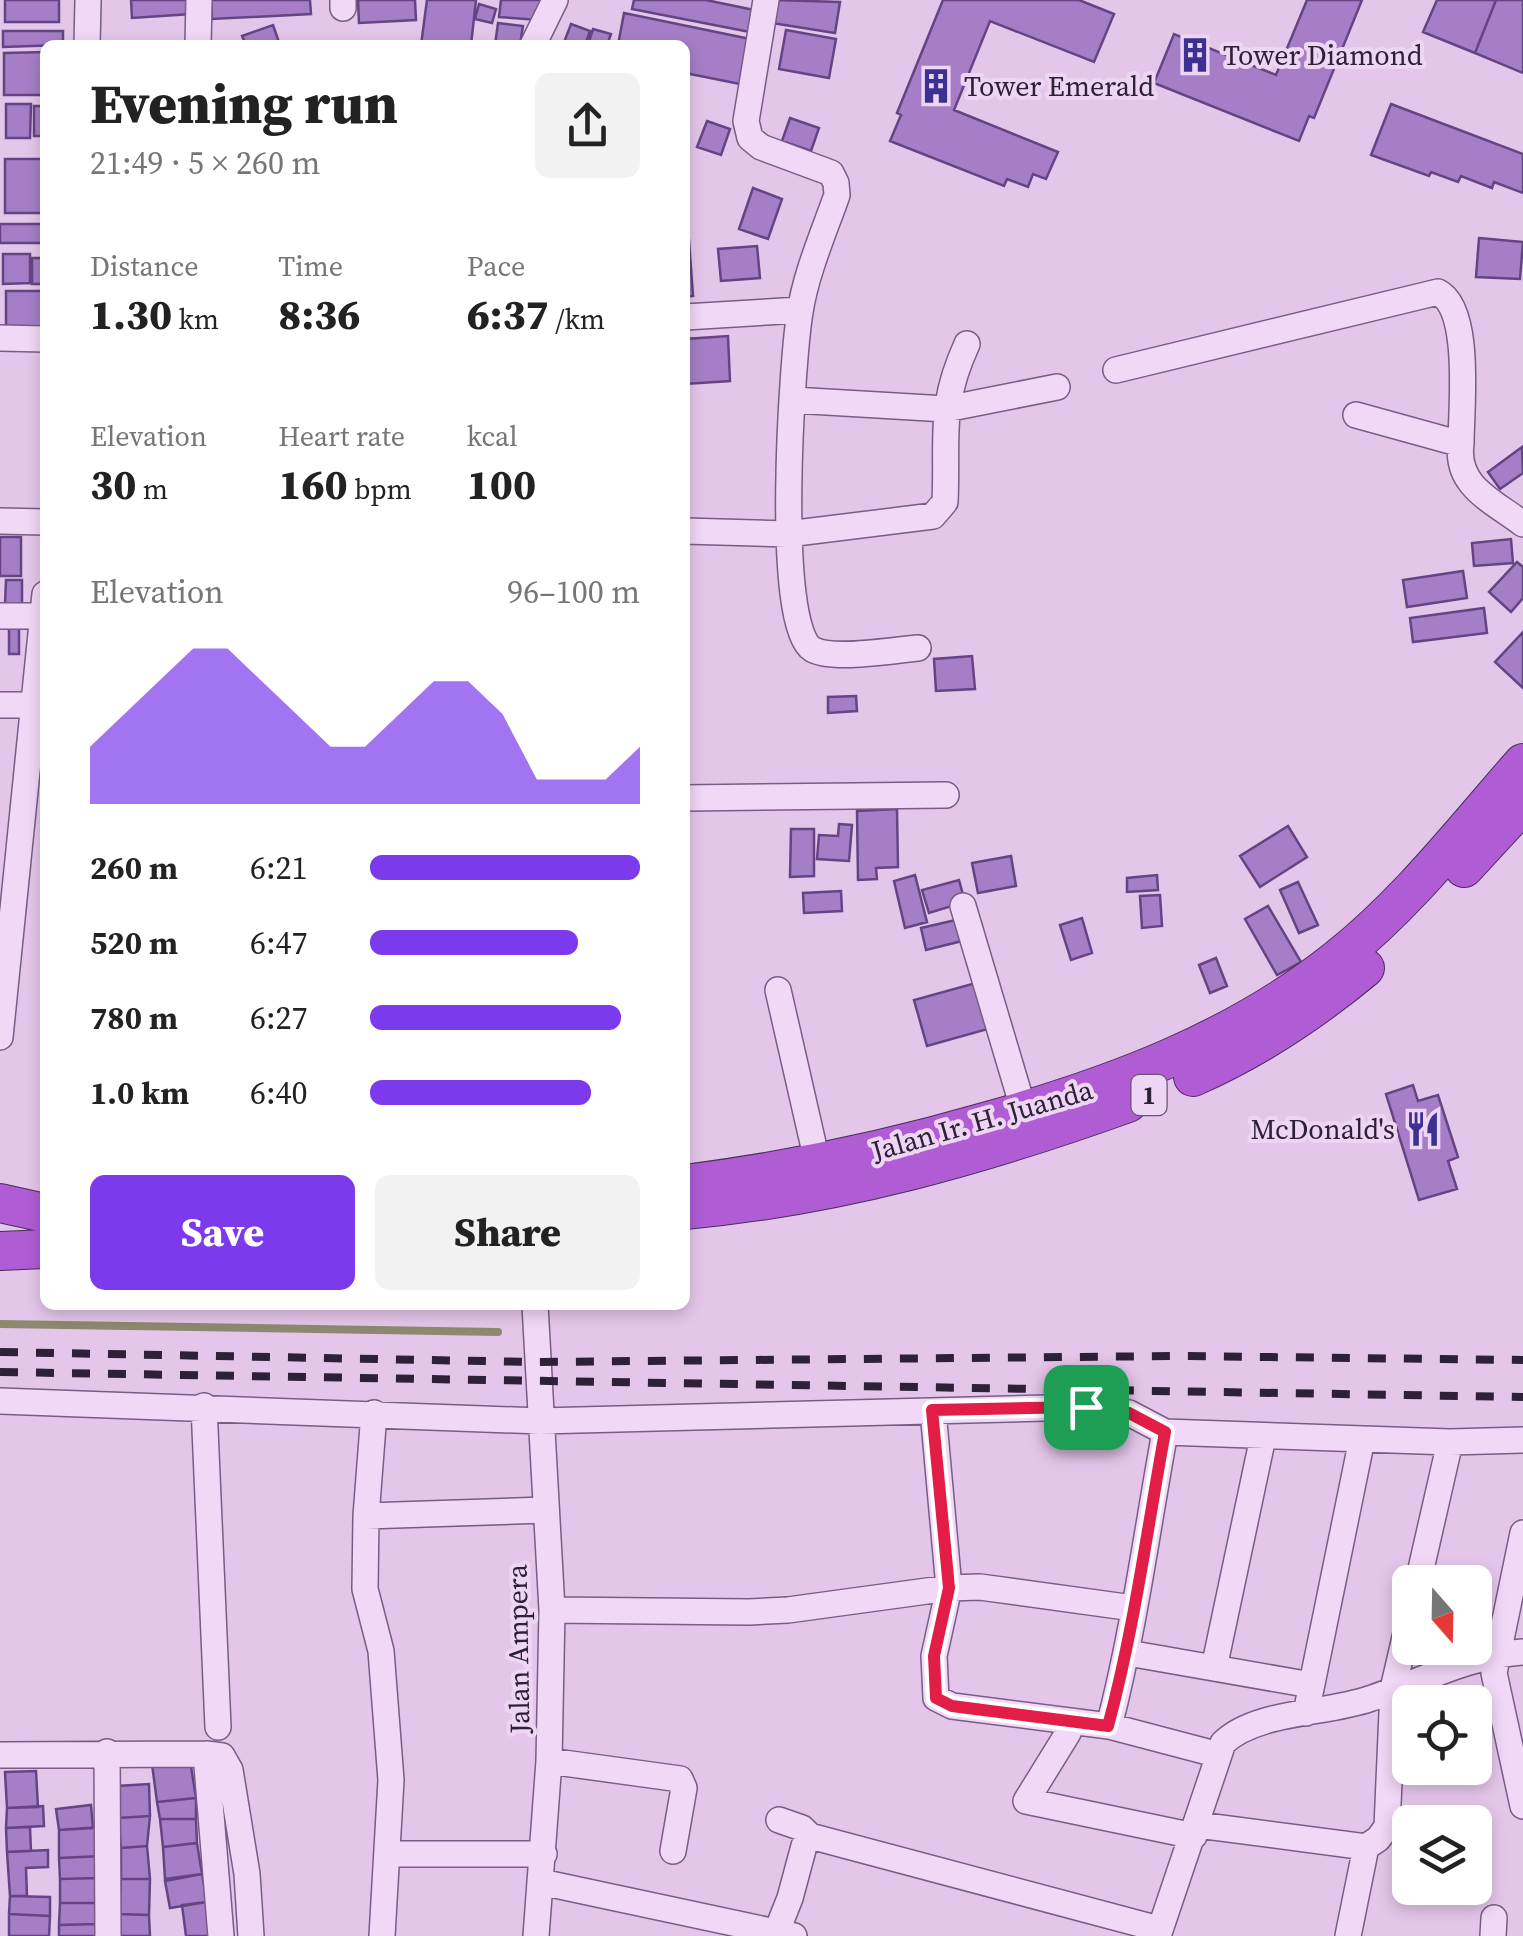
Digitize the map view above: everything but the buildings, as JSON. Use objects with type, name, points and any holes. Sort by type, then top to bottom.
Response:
[{"type":"highway","name":"Jalan Ir. H. Juanda","points":[[690,1183],[818,1165],[1024,1111],[1116,1081],[1198,1048],[1279,1001],[1335,961],[1384,935],[1523,762]]},
{"type":"highway","name":"Jalan Ir. H. Juanda","points":[[690,1209],[808,1194],[933,1167],[1141,1099],[1267,1041],[1324,1002],[1384,935],[1523,804]]},
{"type":"highway","points":[[0,1204],[40,1215]]},
{"type":"highway","points":[[0,1220],[40,1216]]},
{"type":"highway","points":[[0,1238],[40,1239]]},
{"type":"highway","points":[[0,1250],[40,1248]]},
{"type":"street","points":[[87,40],[88,0]]},
{"type":"street","points":[[198,40],[199,0]]},
{"type":"street","points":[[535,40],[555,0]]},
{"type":"street","points":[[766,0],[746,122],[750,138],[830,173],[837,195],[800,310],[788,534],[793,608],[801,636],[813,650],[838,654],[918,648]]},
{"type":"street","points":[[1116,370],[1438,292],[1450,301],[1460,328],[1460,464],[1465,480],[1523,524]]},
{"type":"street","points":[[690,317],[800,310]]},
{"type":"street","points":[[0,338],[40,339]]},
{"type":"street","points":[[690,531],[788,534],[932,516],[945,502],[946,409],[952,376],[967,344]]},
{"type":"street","points":[[794,400],[946,409],[1057,387]]},
{"type":"street","points":[[1356,415],[1461,444]]},
{"type":"street","points":[[0,521],[40,522]]},
{"type":"street","points":[[0,616],[40,606]]},
{"type":"street","points":[[0,1037],[12,798],[34,705],[40,645]]},
{"type":"street","points":[[0,705],[34,705]]},
{"type":"street","points":[[690,798],[946,795]]},
{"type":"street","points":[[964,906],[1024,1111]]},
{"type":"street","points":[[778,990],[818,1165]]},
{"type":"street","name":"Jalan Ampera","points":[[535,1310],[552,1610],[549,1760],[536,1936]]},
{"type":"street","points":[[0,1401],[540,1421],[1086,1407],[1129,1413],[1165,1432],[1450,1442],[1523,1440]]},
{"type":"street","points":[[204,1406],[218,1728]]},
{"type":"street","points":[[932,1410],[949,1588],[934,1656],[936,1698],[952,1706],[1108,1726],[1219,1754]]},
{"type":"street","points":[[374,1413],[365,1588],[381,1651],[390,1780],[382,1936]]},
{"type":"street","points":[[1108,1726],[1128,1653],[1165,1432]]},
{"type":"street","points":[[1214,1668],[1263,1437]]},
{"type":"street","points":[[1306,1713],[1362,1439]]},
{"type":"street","points":[[1422,1565],[1450,1442]]},
{"type":"street","points":[[366,1516],[544,1510]]},
{"type":"street","points":[[1523,1533],[1494,1673],[1523,1806]]},
{"type":"street","points":[[552,1610],[769,1611],[980,1587],[1133,1608]]},
{"type":"street","points":[[1406,1685],[1496,1654],[1523,1652]]},
{"type":"street","points":[[1128,1653],[1311,1685]]},
{"type":"street","points":[[779,1820],[802,1828],[810,1836],[1159,1932],[1223,1743],[1233,1734],[1370,1700],[1392,1690]]},
{"type":"street","points":[[1070,1722],[1068,1733],[1026,1801],[1196,1830],[1366,1847],[1386,1827],[1392,1724]]},
{"type":"street","points":[[107,1752],[108,1936]]},
{"type":"street","points":[[0,1755],[107,1752],[222,1756],[230,1770],[251,1936]]},
{"type":"street","points":[[206,1754],[221,1936]]},
{"type":"street","points":[[549,1760],[680,1779],[684,1788],[672,1852]]},
{"type":"street","points":[[541,1882],[782,1935],[810,1836]]},
{"type":"street","points":[[1348,1936],[1366,1847]]},
{"type":"street","points":[[388,1854],[544,1854]]},
{"type":"waterway","points":[[0,1324],[498,1332]]},
{"type":"railway","points":[[0,1352],[536,1362],[1178,1356],[1523,1360]]},
{"type":"railway","points":[[0,1372],[1523,1397]]},
{"type":"place","name":"Tower Diamond","points":[[1195,55]]},
{"type":"place","name":"Tower Emerald","points":[[936,86]]},
{"type":"place","name":"McDonald's","points":[[1423,1129]]},
{"type":"route","points":[[1086,1407],[1129,1413],[1165,1432],[1128,1653],[1108,1726],[952,1706],[936,1698],[934,1687],[934,1656],[949,1588],[932,1410],[1086,1407]]}]
